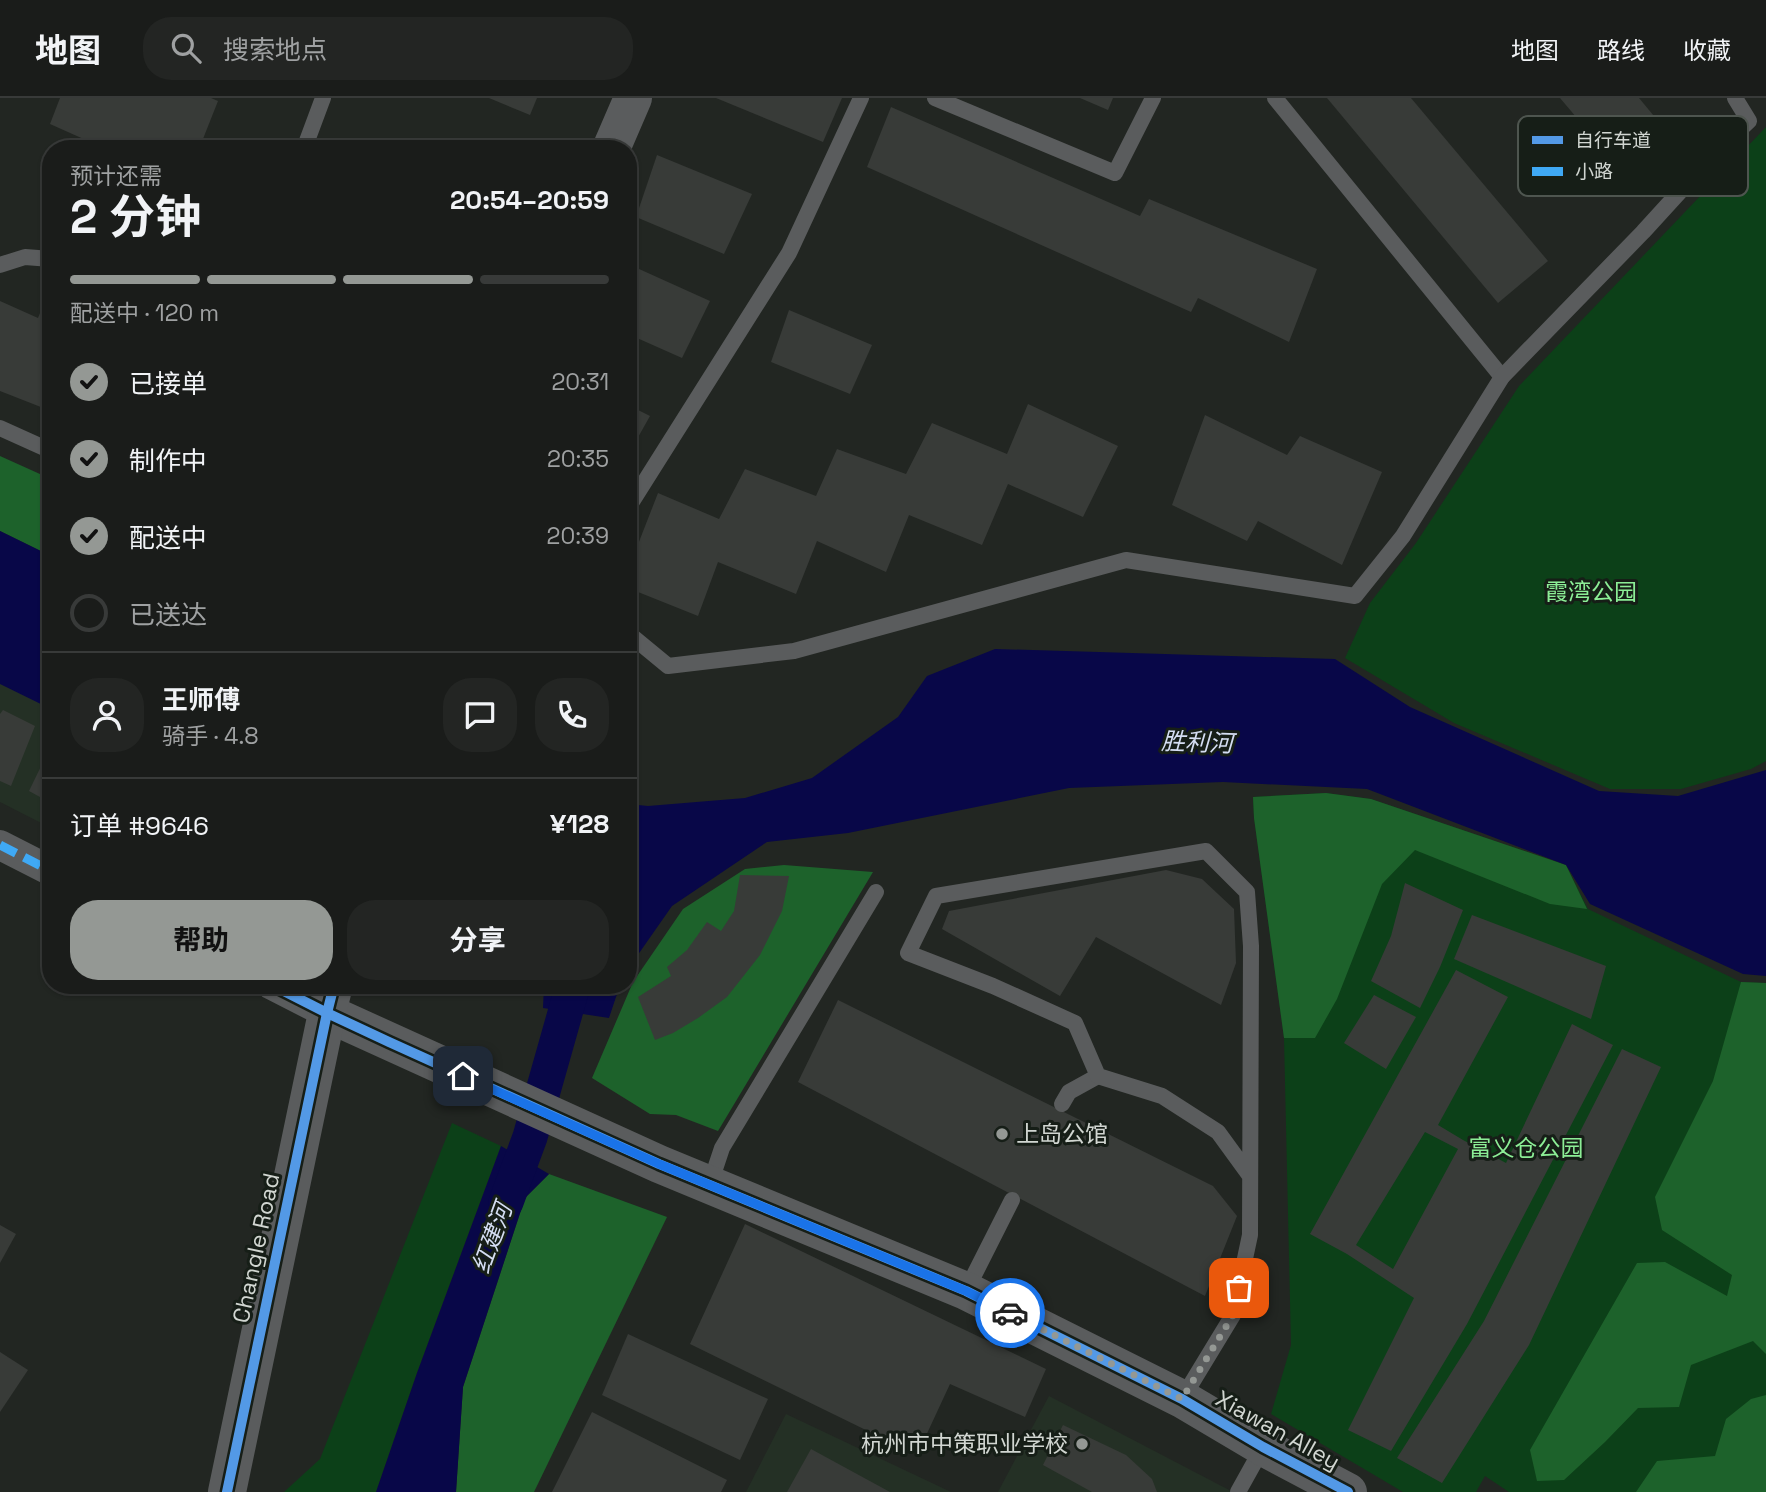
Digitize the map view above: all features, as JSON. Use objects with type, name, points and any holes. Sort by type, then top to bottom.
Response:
[{"type":"street","points":[[615,140],[633,98]]},
{"type":"street","points":[[0,845],[42,866]]},
{"type":"street","name":"Xiawan Alley","points":[[309,994],[330,999],[389,1042],[659,1164],[966,1291],[1182,1399],[1263,1447],[1348,1492]]},
{"type":"street","name":"Changle Road","points":[[227,1492],[330,999]]},
{"type":"lane","points":[[307,140],[323,98]]},
{"type":"lane","points":[[637,494],[789,253],[861,98]]},
{"type":"lane","points":[[935,98],[1115,173],[1153,98]]},
{"type":"lane","points":[[1275,98],[1502,377]]},
{"type":"lane","points":[[1735,98],[1746,116]]},
{"type":"lane","points":[[637,640],[668,666],[794,651],[1126,560],[1355,597],[1403,536],[1502,377],[1676,196]]},
{"type":"lane","points":[[0,264],[24,257],[42,258]]},
{"type":"lane","points":[[0,428],[42,447]]},
{"type":"lane","points":[[1098,1076],[1074,1023],[993,986],[908,953],[936,896],[1206,851],[1247,892],[1251,946],[1250,1235],[1233,1315],[1182,1399]]},
{"type":"lane","points":[[710,1184],[722,1148],[876,892]]},
{"type":"lane","points":[[1062,1104],[1069,1092],[1098,1076],[1162,1096],[1218,1132],[1250,1176]]},
{"type":"lane","points":[[966,1291],[1012,1200]]},
{"type":"lane","points":[[1238,1492],[1263,1447]]},
{"type":"shaded area","points":[[0,683],[42,704],[42,823],[0,802]]},
{"type":"shaded area","name":"杭州市中策职业学校","points":[[1049,1396],[1233,1492],[998,1492]]},
{"type":"shaded area","name":"杭州市中策职业学校","points":[[786,1414],[951,1492],[746,1492]]},
{"type":"green space","name":"霞湾公园","points":[[1766,127],[1766,761],[1751,769],[1681,789],[1610,789],[1454,723],[1345,658],[1370,603],[1416,543],[1519,386],[1700,196],[1748,196],[1748,146]]},
{"type":"green space","points":[[0,456],[42,475],[42,552],[0,531]]},
{"type":"green space","name":"富义仓公园","points":[[1326,793],[1371,799],[1566,865],[1588,909],[1741,982],[1766,983],[1766,1492],[1509,1492],[1485,1476],[1476,1492],[1403,1492],[1271,1414],[1291,1345],[1284,1038],[1253,797]]},
{"type":"green space","points":[[1326,793],[1371,799],[1566,865],[1587,909],[1550,904],[1415,850],[1382,884],[1337,999],[1315,1038],[1284,1038],[1253,797]]},
{"type":"green space","points":[[784,865],[873,872],[718,1131],[676,1115],[650,1114],[592,1078],[628,994],[637,994],[637,976],[683,909],[745,869]]},
{"type":"green space","points":[[1741,982],[1766,983],[1766,1354],[1753,1341],[1691,1365],[1679,1407],[1638,1408],[1564,1480],[1537,1481],[1530,1450],[1637,1263],[1665,1262],[1727,1296],[1732,1275],[1662,1230],[1655,1197],[1713,1081]]},
{"type":"green space","points":[[452,1123],[501,1146],[376,1492],[284,1492],[320,1459]]},
{"type":"green space","points":[[549,1174],[667,1217],[534,1492],[456,1492],[463,1387],[525,1198]]},
{"type":"green space","points":[[1766,1395],[1766,1492],[1636,1492],[1657,1461],[1715,1456],[1726,1419],[1751,1399]]},
{"type":"water","points":[[0,531],[42,552],[42,705],[0,684]]},
{"type":"water","name":"胜利河","points":[[995,649],[1335,659],[1410,707],[1599,791],[1678,796],[1766,770],[1766,976],[1743,974],[1590,904],[1566,865],[1367,789],[1223,782],[1069,788],[848,833],[767,842],[672,906],[637,956],[637,805],[745,798],[812,778],[898,717],[927,676]]},
{"type":"water","points":[[544,994],[617,994],[609,1018],[543,1008]]},
{"type":"water","points":[[501,1146],[549,1174],[525,1198],[463,1387],[456,1492],[376,1492],[417,1373]]},
{"type":"building","points":[[60,98],[211,98],[218,101],[203,140],[86,140],[50,124]]},
{"type":"building","points":[[489,98],[537,98],[530,115]]},
{"type":"building","points":[[716,98],[842,98],[823,142]]},
{"type":"building","points":[[1080,98],[1113,98],[1108,110]]},
{"type":"building","points":[[1327,98],[1411,98],[1548,261],[1498,303]]},
{"type":"building","points":[[1560,98],[1639,98],[1654,116],[1575,116]]},
{"type":"building","points":[[891,107],[1140,216],[1149,199],[1317,269],[1289,342],[1198,298],[1191,312],[867,167]]},
{"type":"building","points":[[657,155],[752,194],[724,254],[637,217]]},
{"type":"building","points":[[637,268],[710,301],[682,358],[637,338]]},
{"type":"building","points":[[0,301],[38,318],[42,308],[42,407],[0,391]]},
{"type":"building","points":[[789,310],[872,345],[850,394],[771,362]]},
{"type":"building","points":[[1028,404],[1118,446],[1083,517],[1008,484],[982,545],[909,515],[886,572],[817,541],[796,594],[718,562],[698,616],[637,592],[637,547],[658,493],[719,519],[745,469],[816,496],[837,449],[906,474],[932,423],[1007,454]]},
{"type":"building","points":[[637,410],[650,416],[637,439]]},
{"type":"building","points":[[1205,415],[1287,455],[1300,436],[1382,472],[1342,565],[1258,521],[1247,541],[1172,505]]},
{"type":"building","points":[[3,710],[35,726],[11,786],[0,781],[0,714]]},
{"type":"building","points":[[42,764],[42,798],[29,791]]},
{"type":"building","points":[[1166,870],[1202,879],[1234,909],[1236,963],[1221,1005],[1096,937],[1060,996],[942,929],[949,911]]},
{"type":"building","points":[[740,875],[789,876],[782,911],[760,955],[727,997],[673,1033],[655,1040],[638,997],[671,976],[667,967],[687,950],[707,922],[721,931],[734,911]]},
{"type":"building","points":[[1405,883],[1463,910],[1420,1008],[1371,981],[1391,936]]},
{"type":"building","points":[[1472,915],[1606,966],[1591,1019],[1454,959]]},
{"type":"building","points":[[1456,970],[1508,997],[1438,1125],[1506,1163],[1572,1024],[1613,1045],[1467,1324],[1391,1451],[1348,1430],[1414,1298],[1347,1254],[1310,1234]],"holes":[[[1425,1132],[1458,1149],[1393,1269],[1356,1245]]]},
{"type":"building","points":[[1374,995],[1416,1017],[1386,1069],[1344,1043]]},
{"type":"building","name":"上岛公馆","points":[[838,1000],[1213,1186],[1237,1216],[1205,1296],[798,1082]]},
{"type":"building","points":[[1622,1049],[1661,1067],[1529,1345],[1442,1483],[1397,1458],[1484,1321]]},
{"type":"building","points":[[745,1224],[1046,1369],[1025,1417],[950,1384],[917,1455],[690,1344]]},
{"type":"building","points":[[0,1225],[16,1234],[0,1263]]},
{"type":"building","points":[[628,1334],[768,1399],[740,1460],[602,1395]]},
{"type":"building","points":[[0,1352],[28,1370],[0,1412]]},
{"type":"building","points":[[592,1412],[727,1480],[721,1492],[552,1492]]},
{"type":"building","points":[[1063,1425],[1126,1455],[1152,1479],[1157,1492],[1092,1492],[1043,1465]]},
{"type":"building","points":[[811,1449],[890,1492],[787,1492]]},
{"type":"waterway","name":"红建河","points":[[506,1202],[530,1137],[570,994]]},
{"type":"marked path","points":[[0,845],[42,866]]},
{"type":"cycle path","points":[[290,994],[659,1164],[966,1291],[1182,1399],[1263,1447],[1348,1492]]},
{"type":"cycle path","points":[[227,1492],[332,994]]},
{"type":"way so far","points":[[1010,1313],[1182,1399],[1233,1315],[1239,1288]]},
{"type":"place","name":"上岛公馆","points":[[1002,1134]]},
{"type":"place","name":"杭州市中策职业学校","points":[[1082,1444]]},
{"type":"route","points":[[463,1076],[659,1164],[966,1291],[1010,1313]]}]
